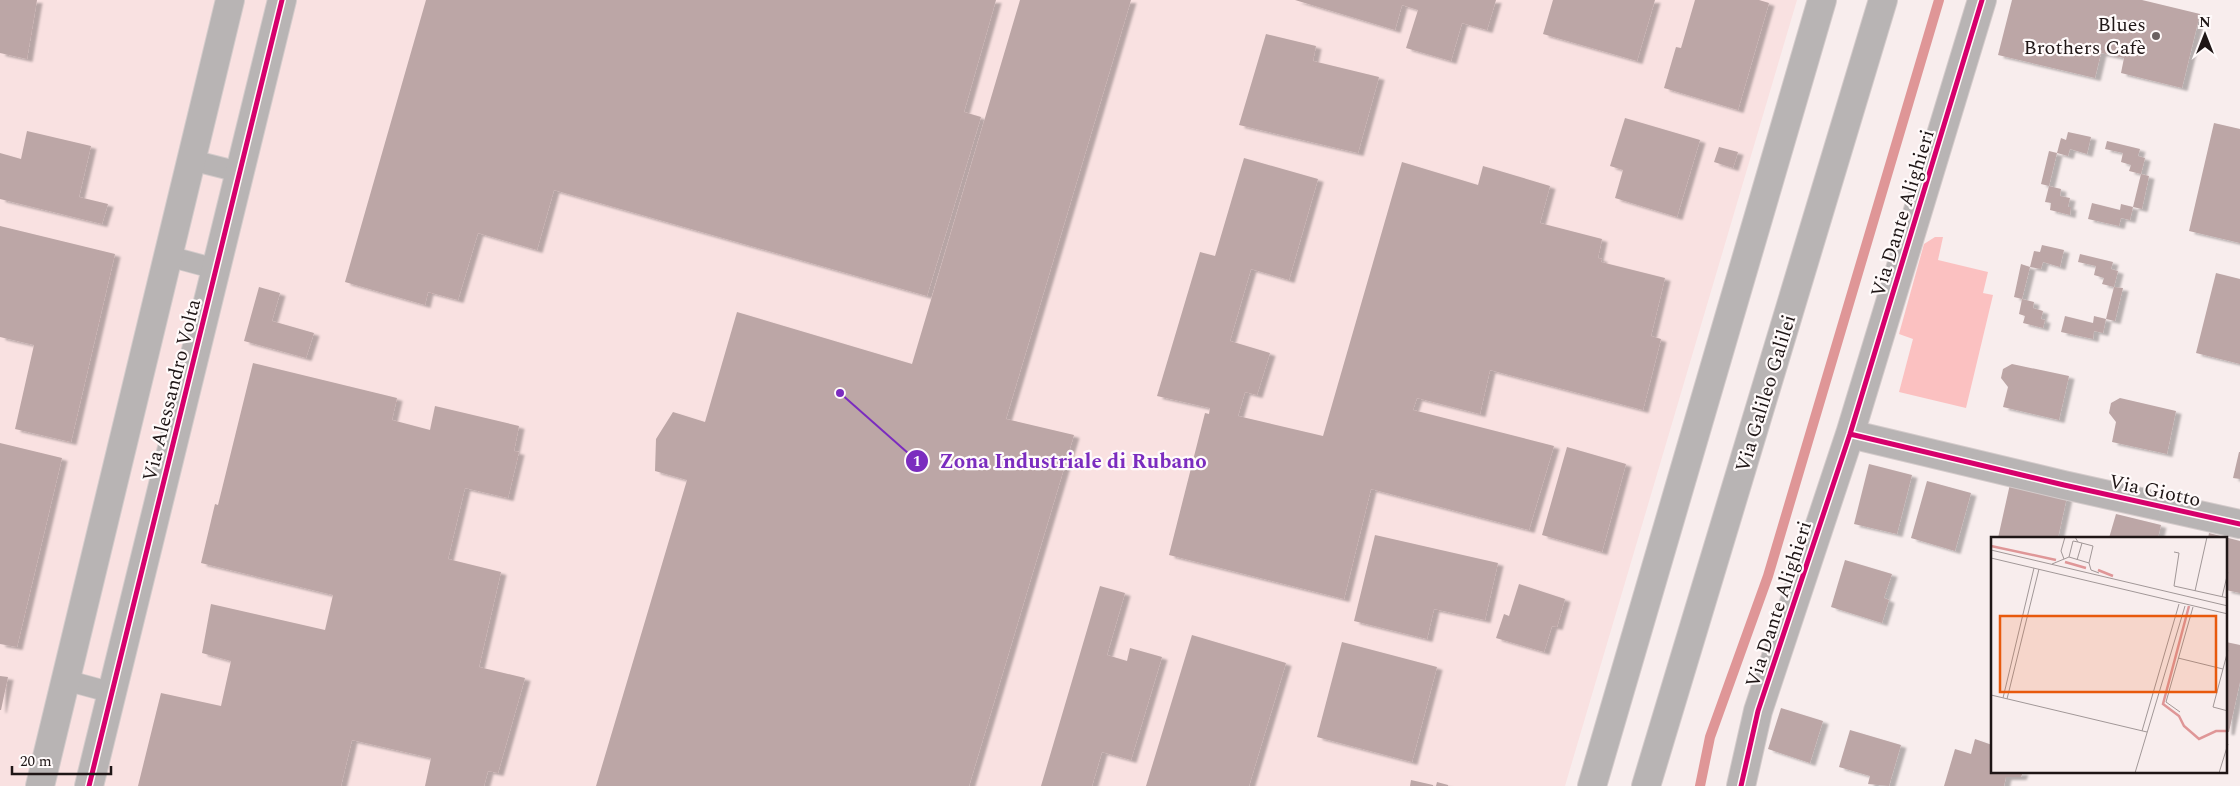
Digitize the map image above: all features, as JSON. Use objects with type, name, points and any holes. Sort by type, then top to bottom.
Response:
[{"type":"street","name":"Via Alessandro Volta","points":[[40,786],[230,0]]},
{"type":"street","name":"Via Alessandro Volta","points":[[89,786],[282,0]]},
{"type":"street","points":[[1592,786],[1822,0]]},
{"type":"street","name":"Via Galileo Galilei","points":[[1646,786],[1883,0]]},
{"type":"street","name":"Via Dante Alighieri","points":[[1741,786],[1758,711],[1850,434],[1982,0]]},
{"type":"street","name":"Via Giotto","points":[[1850,434],[2064,485],[2240,524]]},
{"type":"lane","points":[[191,160],[240,172]]},
{"type":"lane","points":[[168,256],[216,269]]},
{"type":"lane","points":[[65,680],[113,693]]},
{"type":"shaded area","points":[[0,0],[1797,0],[1565,786],[0,786]]},
{"type":"shaded area","points":[[1935,237],[1943,237],[1938,260],[1988,272],[1983,293],[1993,295],[1966,408],[1899,392],[1913,339],[1899,334],[1924,244]]},
{"type":"building","points":[[0,0],[37,0],[27,59],[0,53]]},
{"type":"building","points":[[426,0],[996,0],[964,112],[981,117],[927,296],[554,190],[537,250],[478,233],[458,300],[428,292],[425,305],[345,282]]},
{"type":"building","points":[[1020,0],[1131,0],[1006,419],[1074,435],[969,786],[596,786],[687,480],[655,471],[656,439],[673,412],[705,422],[737,312],[912,364]]},
{"type":"building","points":[[1295,0],[1496,0],[1487,30],[1462,23],[1451,61],[1406,48],[1418,10],[1402,5],[1395,30]]},
{"type":"building","points":[[1553,0],[1655,0],[1637,61],[1543,34]]},
{"type":"building","points":[[1695,0],[1759,0],[1769,3],[1738,110],[1664,88],[1676,47],[1681,48]]},
{"type":"building","points":[[2012,0],[2142,0],[2200,14],[2182,88],[2121,73],[2124,58],[2101,53],[2095,78],[1998,55]]},
{"type":"building","points":[[1266,34],[1316,46],[1313,61],[1379,77],[1358,153],[1239,125]]},
{"type":"building","points":[[1625,118],[1700,140],[1677,217],[1615,198],[1623,170],[1610,166]]},
{"type":"building","points":[[2214,123],[2240,129],[2240,243],[2189,231]]},
{"type":"building","points":[[27,131],[91,146],[79,197],[108,204],[102,224],[0,199],[0,153],[21,159]]},
{"type":"building","points":[[2068,132],[2091,137],[2087,154],[2070,149],[2068,156],[2057,153],[2061,138],[2066,140]]},
{"type":"building","points":[[2107,141],[2140,149],[2138,156],[2145,158],[2141,174],[2129,171],[2131,165],[2121,162],[2123,153],[2105,149]]},
{"type":"building","points":[[1719,147],[1738,152],[1733,168],[1714,162]]},
{"type":"building","points":[[2049,151],[2057,153],[2049,186],[2041,184]]},
{"type":"building","points":[[1244,158],[1318,179],[1289,280],[1251,269],[1230,341],[1270,353],[1257,395],[1245,392],[1238,416],[1323,436],[1402,162],[1478,185],[1483,166],[1550,186],[1540,223],[1602,239],[1598,258],[1602,259],[1601,262],[1665,278],[1651,336],[1661,339],[1643,410],[1490,370],[1480,414],[1417,398],[1413,410],[1554,446],[1529,530],[1371,489],[1344,599],[1169,555],[1205,413],[1209,414],[1210,408],[1157,396],[1200,252],[1215,256]]},
{"type":"building","points":[[2141,174],[2149,176],[2142,209],[2133,207]]},
{"type":"building","points":[[2049,186],[2061,189],[2060,196],[2070,198],[2068,207],[2071,207],[2070,215],[2050,210],[2051,203],[2045,202]]},
{"type":"building","points":[[2092,203],[2120,210],[2121,204],[2133,207],[2130,220],[2121,218],[2119,226],[2088,219]]},
{"type":"building","points":[[0,226],[115,254],[71,442],[15,429],[34,345],[0,337]]},
{"type":"building","points":[[2042,245],[2064,250],[2060,267],[2043,262],[2041,269],[2030,267],[2034,251],[2040,252]]},
{"type":"building","points":[[2080,254],[2113,262],[2111,269],[2118,271],[2114,287],[2102,284],[2104,278],[2094,275],[2096,266],[2078,262]]},
{"type":"building","points":[[2021,264],[2030,267],[2022,299],[2014,297]]},
{"type":"building","points":[[2216,273],[2240,279],[2240,364],[2196,353]]},
{"type":"building","points":[[259,287],[280,293],[272,321],[314,333],[306,358],[244,341]]},
{"type":"building","points":[[2114,287],[2123,288],[2115,321],[2106,319]]},
{"type":"building","points":[[2022,299],[2034,302],[2033,308],[2043,311],[2041,319],[2045,320],[2043,328],[2023,323],[2025,316],[2019,314]]},
{"type":"building","points":[[2065,316],[2093,323],[2094,316],[2106,319],[2103,333],[2094,331],[2093,339],[2061,332]]},
{"type":"building","points":[[253,363],[397,398],[392,420],[430,430],[435,406],[519,426],[514,451],[519,452],[508,498],[465,488],[448,559],[501,572],[479,667],[525,678],[498,773],[488,771],[484,786],[425,786],[431,758],[352,740],[341,786],[138,786],[161,693],[221,706],[231,661],[202,653],[211,604],[325,630],[333,595],[201,563],[215,504],[218,505]]},
{"type":"building","points":[[2012,364],[2069,376],[2059,420],[2003,407],[2008,387],[2001,378],[2003,369]]},
{"type":"building","points":[[2120,398],[2176,411],[2167,454],[2112,442],[2116,422],[2109,413],[2111,403]]},
{"type":"building","points":[[0,443],[62,458],[17,647],[0,644]]},
{"type":"building","points":[[1567,447],[1626,464],[1602,552],[1542,535]]},
{"type":"building","points":[[2240,452],[2240,479],[2233,478]]},
{"type":"building","points":[[1869,464],[1912,475],[1897,534],[1854,524]]},
{"type":"building","points":[[1927,481],[1971,493],[1955,551],[1911,538]]},
{"type":"building","points":[[2010,484],[2067,497],[2058,537],[1998,537]]},
{"type":"building","points":[[2116,514],[2161,525],[2158,537],[2109,537]]},
{"type":"building","points":[[2209,533],[2224,537],[2208,537]]},
{"type":"building","points":[[1375,535],[1498,563],[1485,620],[1434,609],[1427,639],[1354,621]]},
{"type":"building","points":[[2228,538],[2240,541],[2240,593],[2228,590]]},
{"type":"building","points":[[1845,560],[1892,574],[1884,598],[1889,600],[1882,623],[1831,607]]},
{"type":"building","points":[[1519,584],[1565,599],[1557,627],[1552,626],[1544,652],[1496,638],[1504,614],[1509,616]]},
{"type":"building","points":[[1100,586],[1125,593],[1107,655],[1127,661],[1130,648],[1162,657],[1131,760],[1102,752],[1092,786],[1041,786]]},
{"type":"building","points":[[1192,635],[1286,663],[1249,786],[1146,786]]},
{"type":"building","points":[[1342,642],[1437,667],[1412,762],[1317,737]]},
{"type":"building","points":[[2228,642],[2240,645],[2240,682],[2229,732]]},
{"type":"building","points":[[0,676],[8,677],[1,710],[0,710]]},
{"type":"building","points":[[1781,708],[1823,721],[1810,763],[1768,749]]},
{"type":"building","points":[[1850,730],[1901,745],[1889,786],[1868,784],[1870,776],[1839,767]]},
{"type":"building","points":[[1975,739],[1991,745],[1991,774],[2022,774],[2021,777],[2006,777],[2004,786],[1944,786],[1955,749],[1971,754]]},
{"type":"building","points":[[1411,780],[1433,785],[1433,786],[1410,786]]},
{"type":"building","points":[[1437,782],[1448,785],[1448,786],[1436,786]]},
{"type":"waterway","points":[[1700,786],[1710,737],[1768,576],[1939,0]]},
{"type":"cycle path","points":[[89,786],[282,0]]},
{"type":"cycle path","points":[[1741,786],[1758,711],[1850,434],[1982,0]]},
{"type":"cycle path","points":[[1850,434],[2064,485],[2240,524]]},
{"type":"place","name":"Blues Brothers Cafè","points":[[2156,36]]},
{"type":"place","name":"Zona Industriale di Rubano","points":[[840,393]]}]
